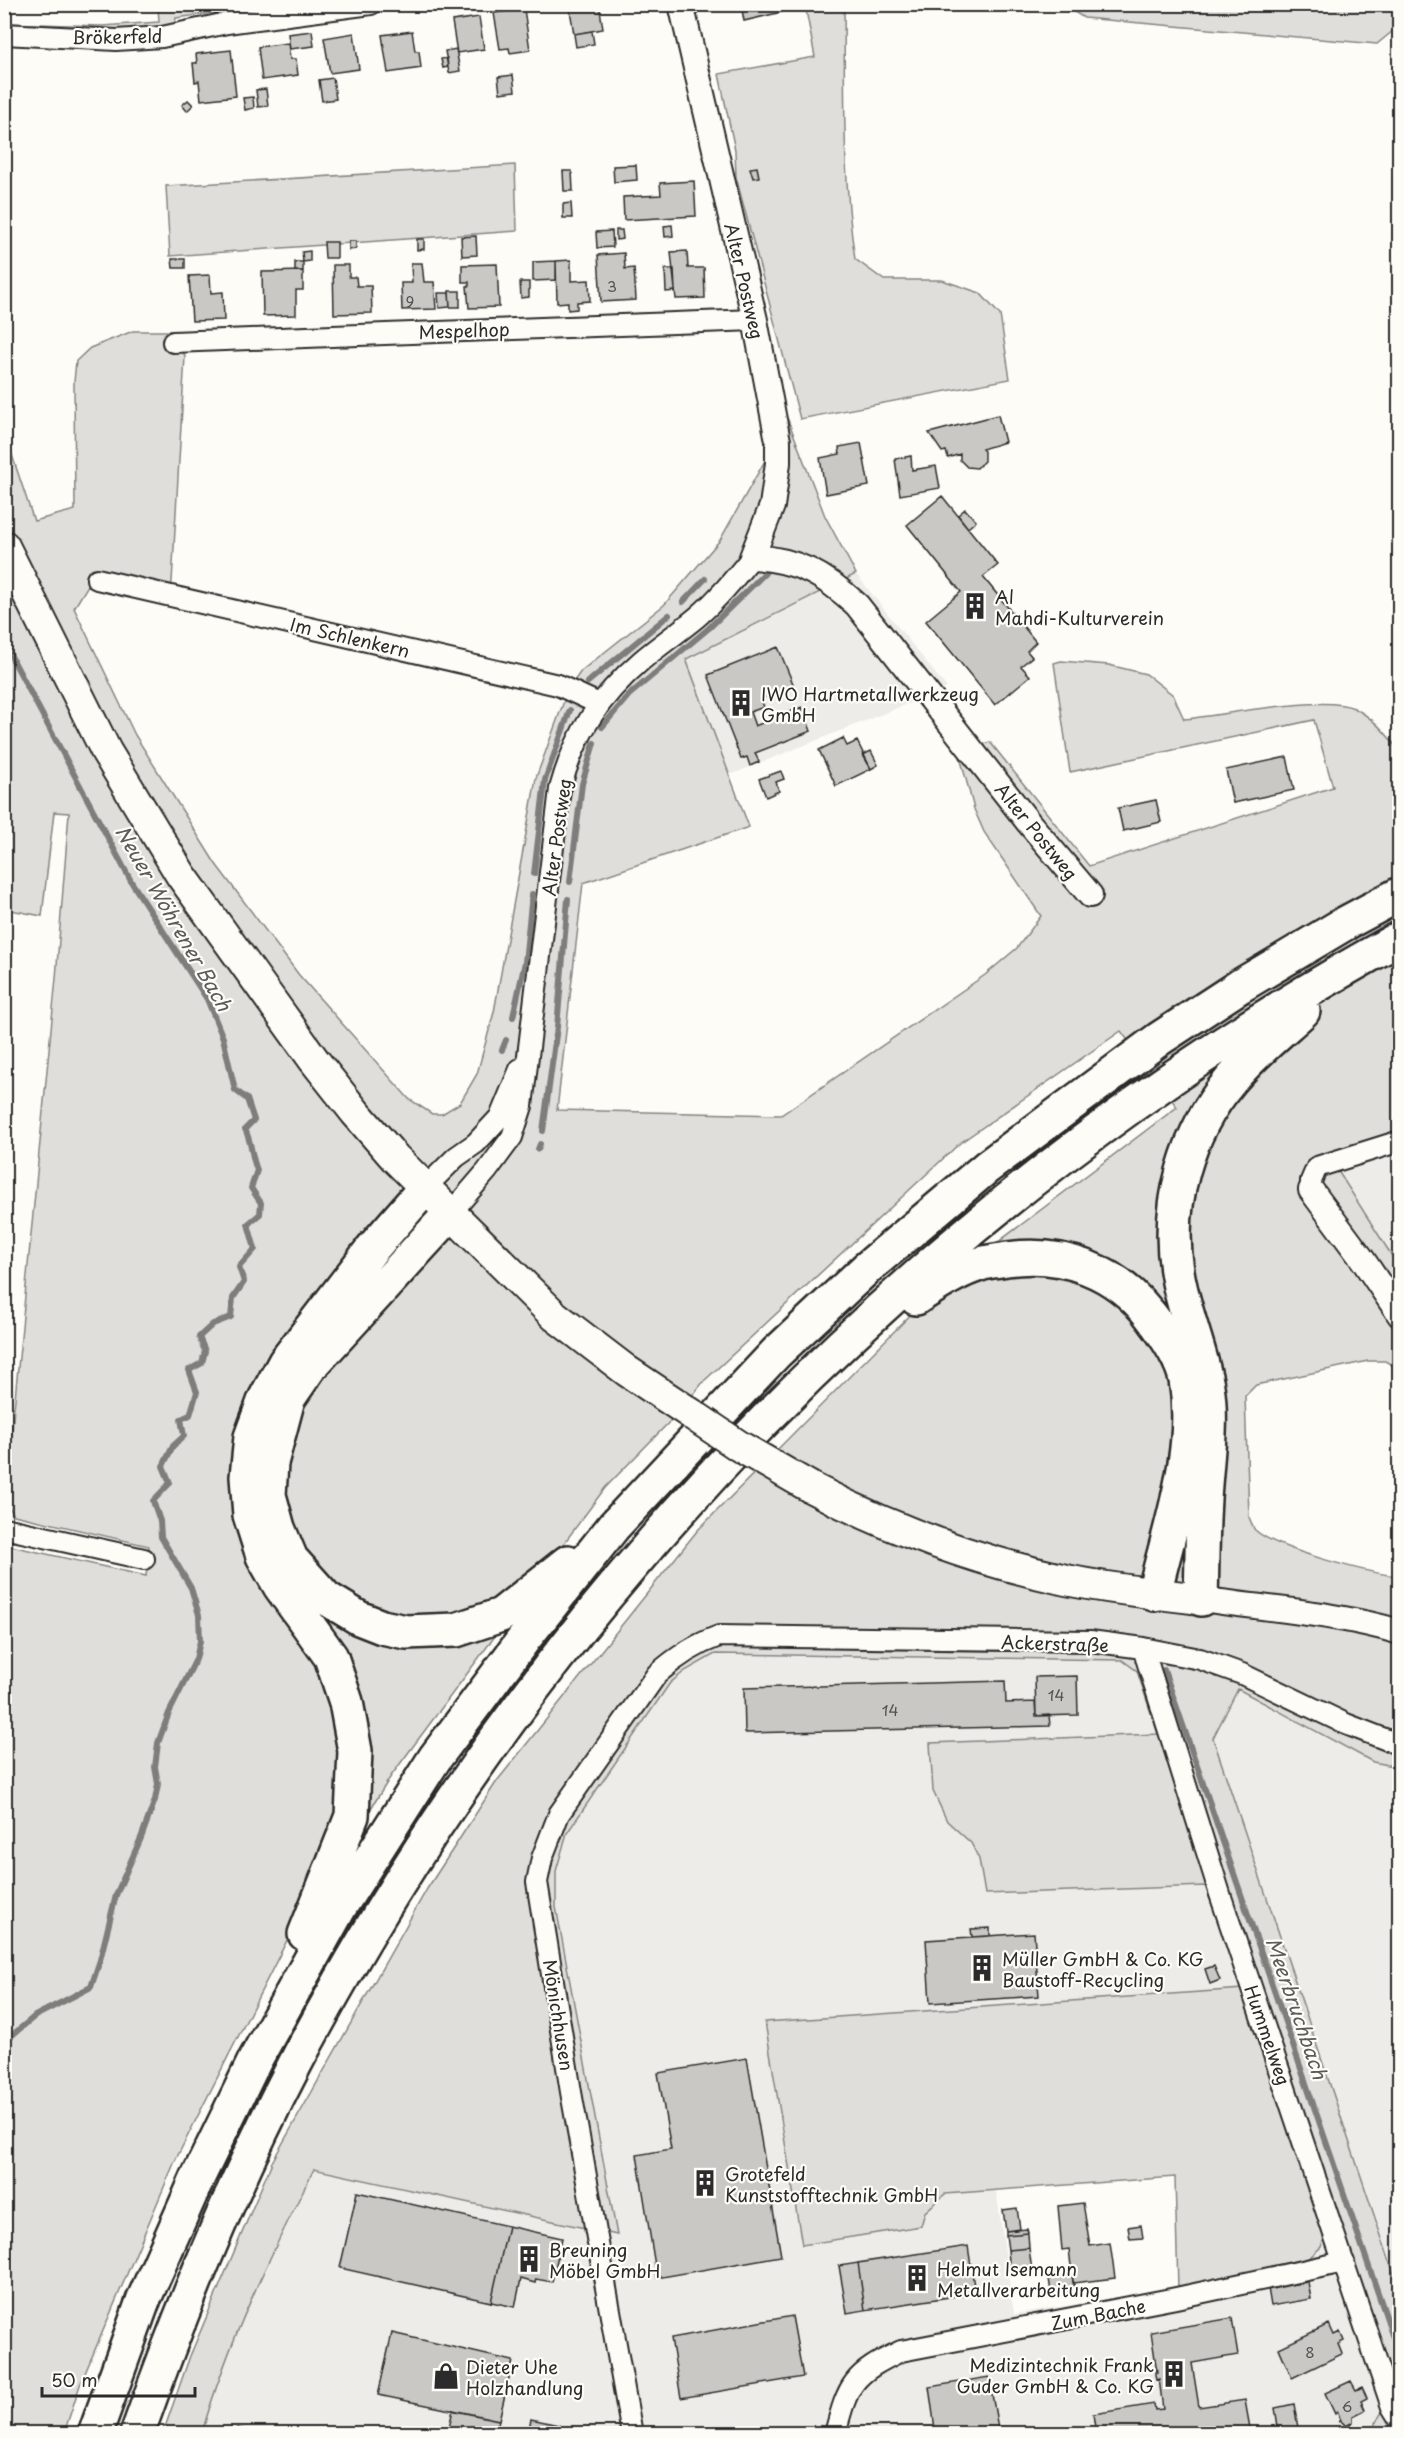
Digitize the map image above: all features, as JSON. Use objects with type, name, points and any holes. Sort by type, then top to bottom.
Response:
[{"type":"highway","points":[[95,2433],[144,2301],[198,2177],[255,2060],[341,1905],[435,1758],[524,1639],[614,1526],[776,1353],[867,1268],[987,1167],[1159,1039],[1240,986],[1400,894]]},
{"type":"highway","points":[[137,2433],[197,2272],[294,2066],[356,1955],[459,1791],[546,1671],[685,1505],[816,1367],[930,1265],[1019,1190],[1098,1130],[1205,1055],[1349,965],[1400,938]]},
{"type":"highway","points":[[1201,1599],[1204,1501],[1210,1417],[1207,1385],[1184,1308],[1176,1270],[1174,1224],[1179,1181],[1198,1128],[1231,1080],[1349,965]]},
{"type":"highway","points":[[255,2060],[352,1816],[355,1751],[346,1702],[331,1657],[280,1586],[263,1556],[250,1515],[247,1477],[251,1437],[265,1399],[285,1362],[372,1249],[425,1188]]},
{"type":"highway","points":[[450,1214],[310,1367],[288,1399],[271,1463],[269,1495],[278,1528],[291,1559],[326,1598],[359,1618],[382,1627],[406,1632],[456,1630],[501,1616],[614,1526]]},
{"type":"highway","points":[[844,1344],[946,1279],[982,1263],[1028,1256],[1079,1264],[1105,1276],[1136,1296],[1166,1336],[1185,1377],[1190,1426],[1181,1483],[1154,1594]]},
{"type":"main road","points":[[4,546],[105,751],[181,875],[314,1060],[362,1119],[450,1214],[555,1317],[627,1371],[739,1446],[858,1513],[977,1556],[1065,1580],[1201,1599]]},
{"type":"street","name":"Brökerfeld","points":[[4,34],[116,40],[162,37],[227,23],[371,4]]},
{"type":"street","name":"Alter Postweg","points":[[450,1214],[487,1171],[512,1137],[522,1106],[560,789],[569,755],[599,704],[643,659],[697,617],[728,587],[752,557],[772,506],[778,463],[778,441],[755,320],[681,4]]},
{"type":"street","name":"Mespelhop","points":[[173,342],[755,320]]},
{"type":"street","name":"Alter Postweg","points":[[752,557],[777,558],[799,565],[833,583],[857,605],[1029,823],[1090,895]]},
{"type":"street","name":"Im Schlenkern","points":[[97,579],[558,685],[599,704]]},
{"type":"street","name":"Alter Postweg","points":[[425,1188],[456,1156],[476,1143],[500,1117],[529,1048]]},
{"type":"street","points":[[1400,1141],[1317,1167],[1311,1181],[1311,1190],[1400,1315]]},
{"type":"street","points":[[4,1528],[144,1559]]},
{"type":"street","points":[[1201,1599],[1317,1615],[1380,1626],[1400,1632]]},
{"type":"street","name":"Ackerstraße","points":[[694,1646],[719,1636],[1090,1641],[1143,1648],[1200,1659],[1242,1674],[1346,1724],[1400,1745]]},
{"type":"street","name":"Mönichhusen","points":[[632,2433],[571,2092],[537,1882],[542,1858],[558,1814],[657,1674],[694,1646]]},
{"type":"street","name":"Hummelweg","points":[[1143,1648],[1220,1894],[1392,2407],[1400,2420]]},
{"type":"street","name":"Zum Bache","points":[[836,2433],[846,2395],[858,2377],[879,2362],[901,2352],[1176,2298],[1344,2262]]},
{"type":"shaded area","points":[[1275,4],[1293,7],[1295,4],[1399,5],[1399,26],[1377,44],[1084,18],[1063,5]]},
{"type":"shaded area","points":[[158,5],[272,5],[176,18],[170,45],[5,42],[4,23],[102,26],[159,22]]},
{"type":"shaded area","points":[[805,5],[844,5],[846,164],[855,259],[884,280],[942,280],[980,293],[1000,315],[1010,379],[800,419],[736,177],[735,150],[719,74],[815,57]]},
{"type":"shaded area","points":[[515,165],[517,231],[170,256],[166,186]]},
{"type":"shaded area","points":[[133,331],[173,331],[185,356],[171,599],[90,582],[74,608],[135,735],[215,863],[299,975],[409,1099],[432,1114],[442,1114],[460,1103],[477,1074],[494,1012],[536,778],[568,690],[581,671],[664,605],[720,540],[788,420],[825,516],[856,574],[686,659],[749,827],[583,883],[557,1110],[781,1115],[985,975],[1017,948],[1041,916],[984,832],[974,809],[959,753],[990,742],[1089,866],[1333,787],[1314,720],[1070,772],[1054,663],[1061,661],[1109,665],[1146,674],[1173,695],[1184,719],[1272,707],[1320,703],[1340,704],[1354,708],[1368,717],[1380,727],[1400,753],[1399,1135],[1329,1157],[1399,1267],[1399,1369],[1385,1361],[1368,1361],[1256,1385],[1245,1396],[1249,1517],[1255,1530],[1282,1545],[1302,1552],[1346,1566],[1399,1576],[1399,1767],[1373,1762],[1238,1689],[1213,1738],[1399,2289],[1399,2433],[1370,2433],[1387,2403],[1326,2233],[1321,2247],[1309,2258],[1178,2288],[1175,2177],[945,2194],[925,2212],[921,2226],[802,2245],[765,2022],[1243,1989],[1205,1886],[985,1894],[979,1859],[971,1843],[947,1821],[933,1791],[930,1743],[1158,1734],[1137,1671],[1122,1660],[715,1654],[685,1671],[670,1683],[567,1833],[556,1871],[556,1907],[617,2235],[314,2169],[238,2331],[224,2365],[202,2433],[163,2433],[190,2356],[272,2162],[427,1889],[497,1781],[697,1531],[936,1289],[1177,1107],[1121,1031],[960,1143],[704,1381],[680,1411],[605,1488],[391,1776],[360,1826],[309,1897],[175,2161],[80,2385],[64,2433],[5,2433],[5,1551],[11,1546],[146,1576],[149,1546],[14,1515],[5,1501],[56,978],[69,813],[54,812],[42,916],[5,909],[4,431],[34,521],[75,510],[74,382],[76,361],[90,348]]},
{"type":"shaded area","points":[[856,574],[947,688],[730,775],[686,659]]},
{"type":"shaded area","points":[[1399,1135],[1399,1267],[1329,1157]]},
{"type":"shaded area","points":[[715,1654],[1122,1660],[1137,1671],[1158,1734],[930,1743],[933,1791],[947,1821],[971,1843],[979,1859],[985,1894],[1205,1886],[1243,1990],[766,2022],[925,2212],[945,2194],[996,2189],[1014,2314],[1178,2288],[1327,2231],[1387,2403],[1370,2433],[372,2434],[343,2427],[341,2434],[202,2434],[213,2392],[267,2263],[314,2169],[617,2235],[556,1907],[556,1871],[567,1833],[670,1683],[685,1671]]},
{"type":"shaded area","points":[[1238,1689],[1373,1762],[1399,1767],[1399,2289],[1213,1738]]},
{"type":"building","points":[[569,4],[599,4],[603,29],[574,34]]},
{"type":"building","points":[[741,4],[780,4],[782,12],[744,21]]},
{"type":"building","points":[[524,9],[530,50],[510,53],[509,48],[500,49],[494,13]]},
{"type":"building","points":[[479,17],[484,49],[457,53],[452,21]]},
{"type":"building","points":[[312,31],[314,46],[290,49],[288,34]]},
{"type":"building","points":[[412,31],[415,51],[419,51],[421,68],[388,73],[382,35]]},
{"type":"building","points":[[592,31],[594,44],[576,47],[574,34]]},
{"type":"building","points":[[354,33],[359,69],[330,73],[324,38]]},
{"type":"building","points":[[288,43],[290,59],[296,59],[298,75],[262,80],[258,47]]},
{"type":"building","points":[[456,49],[460,71],[449,73],[445,51]]},
{"type":"building","points":[[231,50],[236,96],[201,100],[199,81],[195,82],[193,63],[197,63],[196,54]]},
{"type":"building","points":[[447,58],[448,67],[443,68],[441,59]]},
{"type":"building","points":[[513,75],[515,91],[500,93],[498,77]]},
{"type":"building","points":[[333,78],[336,99],[322,101],[319,80]]},
{"type":"building","points":[[266,89],[268,106],[258,107],[256,90]]},
{"type":"building","points":[[253,97],[254,108],[245,110],[243,98]]},
{"type":"building","points":[[188,100],[193,105],[187,111],[182,105]]},
{"type":"building","points":[[636,165],[637,180],[614,182],[613,166]]},
{"type":"building","points":[[757,167],[759,177],[753,178],[750,168]]},
{"type":"building","points":[[563,171],[572,171],[573,191],[564,191]]},
{"type":"building","points":[[694,181],[696,216],[624,220],[623,197],[661,195],[660,183]]},
{"type":"building","points":[[571,203],[572,218],[563,218],[563,204]]},
{"type":"building","points":[[672,225],[673,236],[665,237],[664,226]]},
{"type":"building","points":[[616,230],[622,230],[623,239],[616,240]]},
{"type":"building","points":[[612,231],[613,247],[597,248],[596,232]]},
{"type":"building","points":[[476,236],[477,255],[462,256],[461,237]]},
{"type":"building","points":[[417,239],[424,239],[424,249],[417,250]]},
{"type":"building","points":[[349,241],[356,241],[356,249],[349,250]]},
{"type":"building","points":[[324,242],[337,242],[337,258],[325,258]]},
{"type":"building","points":[[310,251],[310,261],[303,262],[302,252]]},
{"type":"building","points":[[687,251],[688,268],[704,268],[705,298],[676,299],[671,252]]},
{"type":"building","points":[[624,253],[625,269],[634,268],[636,300],[601,302],[598,255]]},
{"type":"building","points":[[172,259],[185,259],[185,268],[173,268]]},
{"type":"building","points":[[571,260],[571,281],[589,280],[590,301],[577,302],[577,309],[568,310],[568,302],[557,303],[556,261]]},
{"type":"building","points":[[556,261],[556,280],[533,281],[533,262]]},
{"type":"building","points":[[295,262],[303,262],[303,271],[295,271]]},
{"type":"building","points":[[411,263],[422,263],[424,282],[434,282],[436,309],[402,310],[401,283],[412,283]]},
{"type":"building","points":[[497,264],[499,307],[469,308],[467,286],[469,282],[462,282],[462,265]]},
{"type":"building","points":[[333,265],[349,265],[349,277],[356,277],[357,286],[371,286],[372,313],[334,314]]},
{"type":"building","points":[[665,269],[674,269],[675,291],[666,292]]},
{"type":"building","points":[[303,271],[303,290],[296,290],[296,315],[263,316],[262,272]]},
{"type":"building","points":[[210,275],[211,293],[223,292],[224,320],[192,321],[189,276]]},
{"type":"building","points":[[520,282],[529,282],[529,297],[521,298]]},
{"type":"building","points":[[449,291],[460,291],[460,307],[450,307]]},
{"type":"building","points":[[438,293],[449,293],[450,307],[439,308]]},
{"type":"building","points":[[998,415],[1005,442],[982,449],[984,461],[977,468],[967,467],[960,460],[960,454],[948,458],[946,451],[942,452],[929,433]]},
{"type":"building","points":[[861,443],[869,486],[826,494],[820,458],[840,454],[839,447]]},
{"type":"building","points":[[911,456],[912,470],[936,466],[940,488],[900,495],[895,459]]},
{"type":"building","name":"Al Mahdi-Kulturverein","points":[[942,496],[998,565],[983,577],[1036,642],[1027,651],[1032,657],[1021,666],[1030,676],[995,705],[926,621],[961,592],[907,525]]},
{"type":"building","points":[[965,509],[976,521],[968,528],[958,515]]},
{"type":"building","name":"IWO Hartmetallwerkzeug GmbH","points":[[778,647],[794,686],[761,699],[764,707],[750,712],[755,726],[802,707],[811,731],[755,753],[759,762],[750,766],[747,757],[741,759],[708,675]]},
{"type":"building","points":[[843,738],[847,746],[857,741],[871,769],[836,786],[819,750]]},
{"type":"building","points":[[871,751],[878,765],[871,769],[863,755]]},
{"type":"building","points":[[1287,757],[1294,790],[1233,803],[1226,770]]},
{"type":"building","points":[[781,771],[784,779],[776,782],[779,791],[766,797],[759,779]]},
{"type":"building","points":[[1156,800],[1161,822],[1123,831],[1118,808]]},
{"type":"building","points":[[1077,1676],[1078,1715],[1036,1716],[1035,1677]]},
{"type":"building","points":[[1005,1681],[1006,1703],[1035,1702],[1036,1716],[1049,1715],[1050,1726],[745,1733],[744,1688]]},
{"type":"building","points":[[990,1928],[990,1936],[972,1937],[971,1929]]},
{"type":"building","name":"Müller GmbH & Co. KG Baustoff-Recycling","points":[[1034,1933],[1039,1996],[930,2003],[926,1940]]},
{"type":"building","points":[[1214,1966],[1220,1980],[1210,1984],[1205,1969]]},
{"type":"building","name":"Grotefeld Kunststofftechnik GmbH","points":[[747,2058],[781,2256],[657,2278],[637,2155],[671,2149],[658,2073]]},
{"type":"building","points":[[357,2192],[508,2226],[491,2302],[340,2268]]},
{"type":"building","points":[[1083,2203],[1090,2246],[1110,2243],[1115,2278],[1073,2283],[1069,2249],[1062,2250],[1058,2206]]},
{"type":"building","points":[[1017,2208],[1020,2229],[1006,2231],[1003,2210]]},
{"type":"building","points":[[1141,2225],[1143,2238],[1130,2239],[1128,2227]]},
{"type":"building","name":"Breuning Möbel GmbH","points":[[508,2226],[562,2238],[552,2282],[536,2279],[535,2283],[521,2279],[515,2307],[491,2302]]},
{"type":"building","points":[[1027,2229],[1028,2233],[1006,2235],[1006,2231]]},
{"type":"building","points":[[1028,2233],[1029,2248],[1008,2250],[1006,2235]]},
{"type":"building","name":"Helmut Isemann Metallverarbeitung","points":[[968,2246],[975,2293],[865,2310],[858,2263]]},
{"type":"building","points":[[1029,2248],[1032,2271],[1010,2273],[1008,2250]]},
{"type":"building","points":[[858,2263],[865,2310],[847,2313],[839,2266]]},
{"type":"building","points":[[1071,2270],[1075,2290],[1051,2292],[1048,2272]]},
{"type":"building","points":[[1308,2282],[1311,2299],[1271,2306],[1268,2288]]},
{"type":"building","points":[[792,2316],[803,2377],[681,2398],[671,2338]]},
{"type":"building","name":"Medizintechnik Frank Guder GmbH & Co. KG","points":[[1232,2318],[1238,2355],[1192,2363],[1199,2407],[1245,2400],[1251,2434],[1096,2434],[1093,2414],[1154,2404],[1155,2410],[1163,2409],[1159,2379],[1156,2380],[1155,2376],[1157,2372],[1151,2332]]},
{"type":"building","points":[[1329,2324],[1334,2335],[1340,2332],[1344,2341],[1338,2344],[1342,2354],[1292,2378],[1279,2348]]},
{"type":"building","name":"Dieter Uhe Holzhandlung","points":[[392,2333],[513,2361],[499,2420],[378,2395]]},
{"type":"building","points":[[989,2377],[999,2434],[926,2434],[926,2431],[935,2429],[929,2387]]},
{"type":"building","points":[[1351,2381],[1356,2390],[1362,2387],[1367,2398],[1361,2401],[1365,2410],[1353,2416],[1353,2422],[1346,2426],[1341,2421],[1339,2422],[1341,2420],[1337,2412],[1335,2414],[1325,2393]]},
{"type":"building","points":[[1294,2404],[1299,2434],[1279,2434],[1275,2408]]},
{"type":"building","points":[[453,2410],[499,2420],[496,2434],[475,2434],[449,2427]]},
{"type":"building","points":[[531,2419],[559,2425],[557,2434],[528,2434]]},
{"type":"building","points":[[237,2428],[257,2432],[257,2434],[236,2434]]},
{"type":"building","points":[[781,2428],[782,2434],[753,2434]]},
{"type":"waterway","points":[[602,727],[629,695],[709,628],[765,573]]},
{"type":"waterway","points":[[683,602],[705,579]]},
{"type":"waterway","points":[[588,682],[669,615]]},
{"type":"waterway","name":"Neuer Wöhrener Bach","points":[[4,643],[132,883],[207,999],[223,1038],[235,1090],[247,1099],[254,1120],[245,1129],[257,1170],[251,1188],[261,1203],[260,1214],[248,1224],[255,1249],[239,1267],[244,1282],[233,1298],[231,1317],[213,1324],[199,1337],[205,1351],[202,1363],[189,1370],[197,1392],[190,1415],[181,1419],[184,1436],[173,1446],[163,1466],[170,1483],[153,1501],[160,1521],[161,1537],[191,1588],[199,1615],[200,1641],[196,1659],[169,1713],[158,1743],[155,1767],[158,1784],[155,1800],[116,1895],[91,1987],[35,2016],[4,2042]]},
{"type":"waterway","points":[[534,874],[545,780],[570,710]]},
{"type":"waterway","points":[[570,882],[582,784],[594,743]]},
{"type":"waterway","points":[[513,1017],[525,962],[532,894]]},
{"type":"waterway","points":[[543,1131],[557,1027],[568,899]]},
{"type":"waterway","points":[[502,1050],[506,1040]]},
{"type":"waterway","points":[[538,1149],[540,1144]]},
{"type":"waterway","name":"Meerbruchbach","points":[[1164,1670],[1400,2357]]},
{"type":"place","name":"Al Mahdi-Kulturverein","points":[[975,606]]},
{"type":"place","name":"IWO Hartmetallwerkzeug GmbH","points":[[741,703]]},
{"type":"place","name":"Müller GmbH & Co. KG Baustoff-Recycling","points":[[982,1968]]},
{"type":"place","name":"Grotefeld Kunststofftechnik GmbH","points":[[705,2183]]},
{"type":"place","name":"Breuning Möbel GmbH","points":[[529,2259]]},
{"type":"place","name":"Helmut Isemann Metallverarbeitung","points":[[917,2278]]},
{"type":"place","name":"Medizintechnik Frank Guder GmbH & Co. KG","points":[[1174,2374]]},
{"type":"place","name":"Dieter Uhe Holzhandlung","points":[[446,2376]]}]
